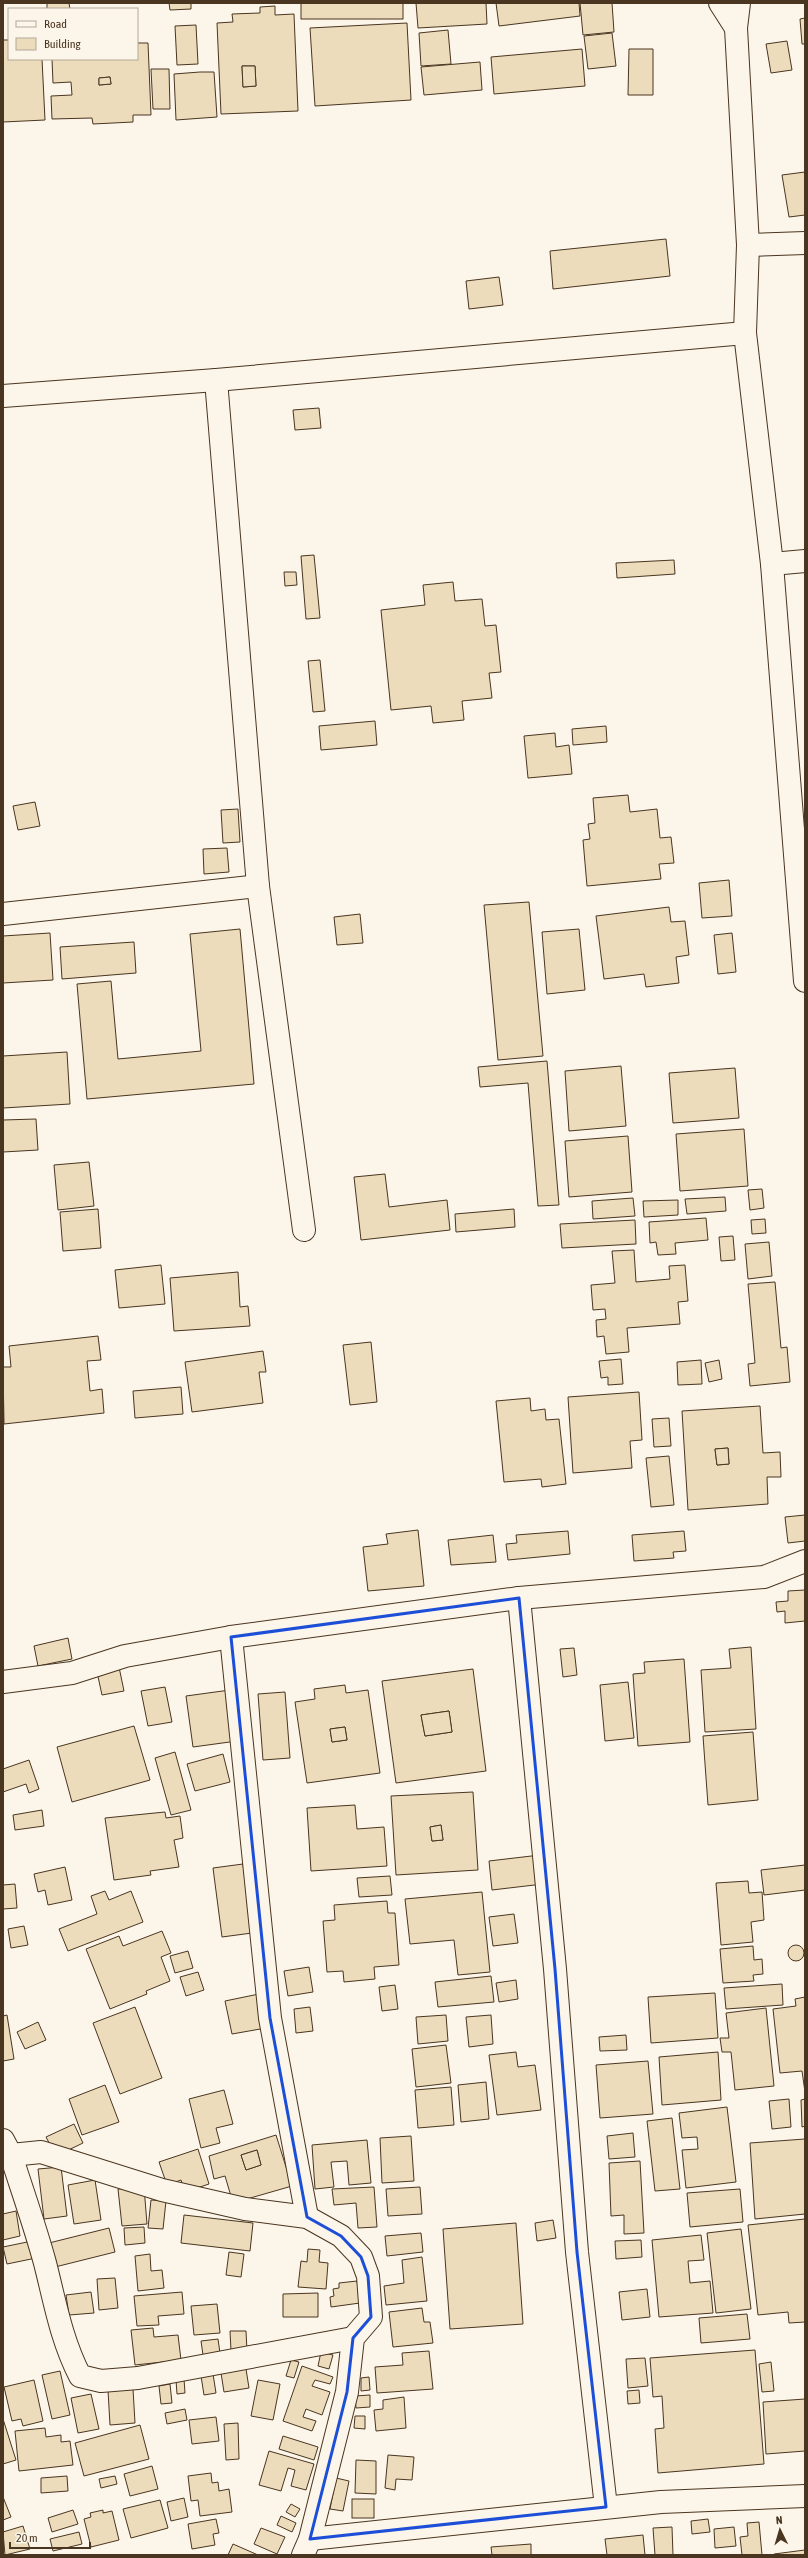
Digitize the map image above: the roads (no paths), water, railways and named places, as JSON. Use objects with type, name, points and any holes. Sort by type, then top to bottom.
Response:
[{"type":"street","points":[[720,3],[736,14],[748,245],[745,333],[772,564],[801,889],[805,981]]},
{"type":"street","points":[[748,245],[805,243]]},
{"type":"street","points":[[3,396],[216,380],[745,333]]},
{"type":"street","points":[[216,380],[258,886],[304,1230]]},
{"type":"street","points":[[772,564],[805,561]]},
{"type":"street","points":[[3,914],[258,886]]},
{"type":"street","points":[[3,1682],[72,1673],[125,1656],[231,1637],[519,1598],[764,1577],[805,1561]]},
{"type":"street","points":[[519,1598],[554,1961],[577,2252],[606,2507]]},
{"type":"street","points":[[231,1637],[270,2018],[308,2217]]},
{"type":"street","points":[[353,2338],[138,2378],[101,2381],[80,2376],[68,2354],[56,2317],[45,2263],[7,2148],[41,2152],[162,2190],[246,2209],[308,2217],[341,2236],[361,2257],[368,2276],[371,2316],[353,2338],[347,2392],[306,2547],[606,2507],[661,2502],[805,2496]]}]
